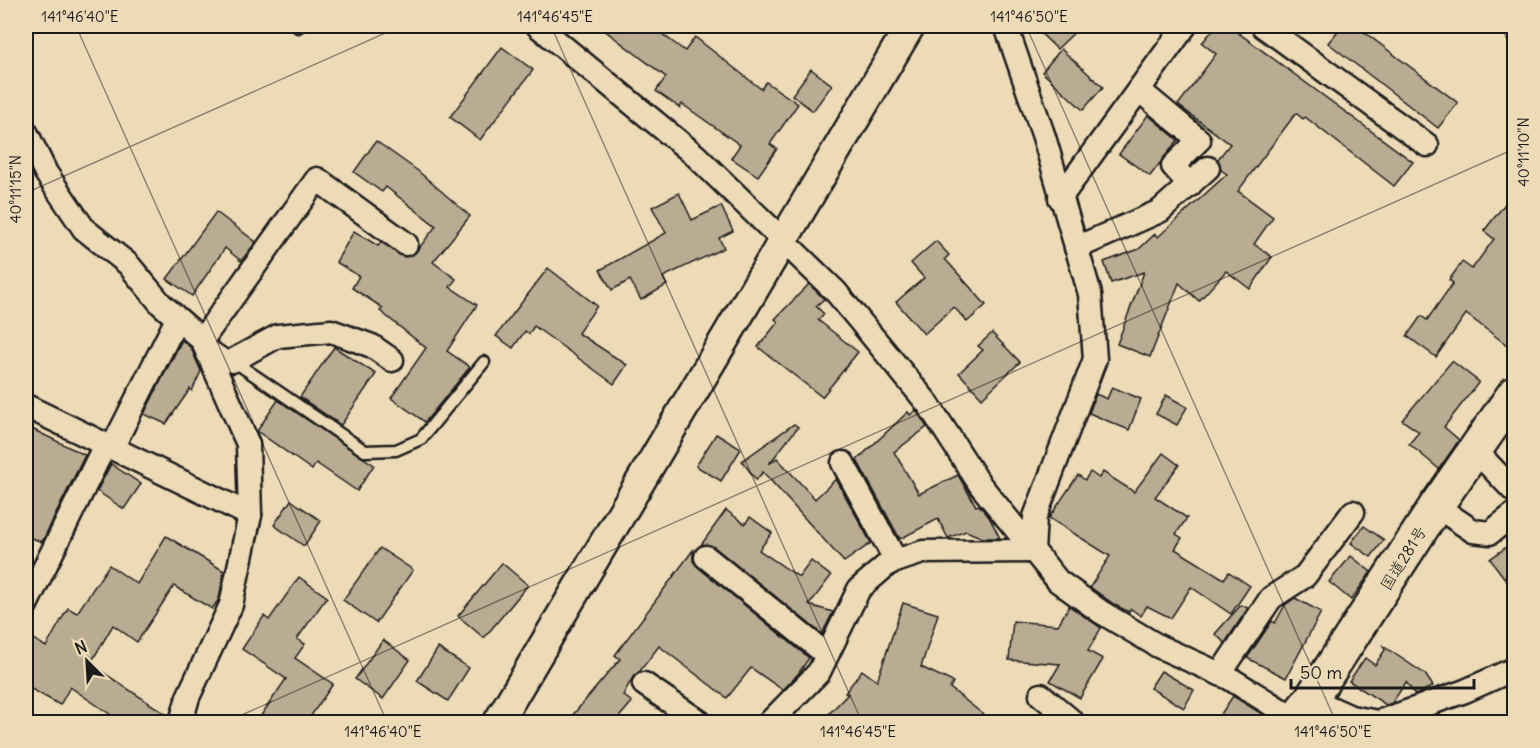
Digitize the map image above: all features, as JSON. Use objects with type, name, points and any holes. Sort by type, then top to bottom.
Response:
[{"type":"highway","name":"国道281号","points":[[1300,713],[1436,506],[1515,394]]},
{"type":"street","points":[[538,26],[695,155],[836,292],[928,404],[981,486],[1033,551],[1058,581],[1101,612],[1158,646],[1300,713],[1352,717],[1378,722],[1465,691],[1515,669]]},
{"type":"street","points":[[498,723],[910,26]]},
{"type":"street","points":[[1006,26],[1044,137],[1090,294],[1095,359],[1035,517],[1033,551]]},
{"type":"street","points":[[1060,198],[1185,26]]},
{"type":"street","points":[[1263,26],[1427,145]]},
{"type":"street","points":[[1138,90],[1198,140],[1173,166],[1190,185]]},
{"type":"street","points":[[26,132],[46,173],[84,229],[128,264],[161,304],[202,340],[248,444],[250,515],[231,605],[188,698],[181,723]]},
{"type":"street","points":[[1076,248],[1160,211],[1209,168]]},
{"type":"street","points":[[202,340],[317,179],[406,244]]},
{"type":"street","points":[[26,606],[177,319]]},
{"type":"street","points":[[232,361],[278,336],[331,331],[372,346],[392,360]]},
{"type":"street","points":[[26,406],[250,515]]},
{"type":"street","points":[[1475,450],[1515,491]]},
{"type":"street","points":[[843,463],[896,561]]},
{"type":"street","points":[[1436,506],[1473,531],[1490,533],[1515,514]]},
{"type":"street","points":[[1220,674],[1271,598],[1305,576],[1353,512]]},
{"type":"street","points":[[770,723],[819,672],[859,589],[889,563],[923,552],[1033,551]]},
{"type":"street","points":[[706,556],[827,655]]},
{"type":"street","points":[[644,684],[700,723]]},
{"type":"street","points":[[1041,695],[1073,723]]},
{"type":"lane","points":[[202,340],[364,452],[396,450],[421,439],[484,362]]},
{"type":"building","points":[[599,26],[651,26],[685,51],[695,37],[761,89],[766,82],[798,104],[770,144],[777,149],[758,176],[731,158],[740,145],[682,104],[680,108],[656,91],[666,77]]},
{"type":"building","points":[[1033,26],[1081,26],[1057,49]]},
{"type":"building","points":[[1216,26],[1229,26],[1413,162],[1394,186],[1305,117],[1303,119],[1296,113],[1238,191],[1273,217],[1254,244],[1272,257],[1250,289],[1226,271],[1199,301],[1179,283],[1150,357],[1117,344],[1144,272],[1111,283],[1104,262],[1139,249],[1155,234],[1158,237],[1227,174],[1221,170],[1218,159],[1230,144],[1178,105],[1216,54],[1202,43]]},
{"type":"building","points":[[1342,26],[1356,26],[1458,103],[1438,128],[1328,43]]},
{"type":"building","points":[[502,47],[533,70],[480,140],[450,117]]},
{"type":"building","points":[[1061,49],[1103,87],[1083,110],[1042,72]]},
{"type":"building","points":[[811,69],[832,85],[813,111],[792,95]]},
{"type":"building","points":[[1148,115],[1178,140],[1150,176],[1119,154]]},
{"type":"building","points":[[376,141],[418,171],[470,216],[433,262],[456,279],[450,287],[477,305],[447,351],[470,367],[425,422],[391,398],[426,348],[380,311],[383,308],[352,288],[359,276],[336,262],[354,231],[378,246],[381,242],[405,257],[416,252],[436,226],[386,187],[382,192],[354,172]]},
{"type":"building","points":[[1515,191],[1515,351],[1466,314],[1436,357],[1407,336],[1421,316],[1427,320],[1453,283],[1449,280],[1462,262],[1472,269],[1494,239],[1484,231]]},
{"type":"building","points":[[679,193],[692,220],[721,206],[733,231],[719,238],[724,248],[663,277],[667,285],[641,300],[630,280],[612,290],[600,270],[666,233],[652,207]]},
{"type":"building","points":[[216,212],[256,242],[241,261],[225,248],[192,296],[167,279]]},
{"type":"building","points":[[936,241],[949,255],[945,259],[986,305],[967,322],[954,307],[924,334],[896,302],[924,278],[911,263]]},
{"type":"building","points":[[548,268],[597,306],[578,333],[627,365],[614,384],[534,326],[529,334],[525,331],[513,348],[496,336]]},
{"type":"building","points":[[809,284],[824,299],[816,306],[824,314],[818,320],[858,352],[822,397],[758,347],[778,322],[775,319]]},
{"type":"building","points":[[992,333],[1020,362],[982,398],[959,373],[983,350],[978,346]]},
{"type":"building","points":[[182,340],[191,348],[201,371],[192,391],[190,389],[166,424],[144,414]]},
{"type":"building","points":[[334,347],[376,374],[341,425],[300,397]]},
{"type":"building","points":[[1452,361],[1479,382],[1444,427],[1459,440],[1439,469],[1409,444],[1419,432],[1402,420]]},
{"type":"building","points":[[1112,387],[1141,399],[1129,430],[1089,413],[1096,394],[1107,399]]},
{"type":"building","points":[[1166,395],[1187,407],[1177,425],[1156,414]]},
{"type":"building","points":[[278,400],[374,465],[357,491],[316,463],[312,470],[257,431]]},
{"type":"building","points":[[916,410],[927,427],[894,452],[919,494],[958,475],[976,506],[979,505],[989,517],[1000,538],[983,538],[966,531],[948,538],[938,519],[900,539],[857,460],[908,412],[910,415]]},
{"type":"building","points":[[794,424],[798,427],[769,464],[777,458],[815,499],[836,479],[871,543],[844,562],[763,472],[756,480],[742,461]]},
{"type":"building","points":[[26,426],[85,455],[42,542],[26,536]]},
{"type":"building","points":[[716,434],[741,449],[721,481],[696,466]]},
{"type":"building","points":[[1163,453],[1179,465],[1155,497],[1187,518],[1176,534],[1182,538],[1175,549],[1224,579],[1229,572],[1250,586],[1231,614],[1191,587],[1171,618],[1147,606],[1141,616],[1131,609],[1129,612],[1115,605],[1090,587],[1110,556],[1049,518],[1078,475],[1085,480],[1090,472],[1099,478],[1103,472],[1134,492]]},
{"type":"building","points":[[111,464],[141,484],[124,509],[97,491]]},
{"type":"building","points":[[291,500],[321,521],[304,546],[274,525]]},
{"type":"building","points":[[726,510],[745,524],[750,517],[772,533],[759,550],[799,577],[811,561],[831,576],[809,605],[833,612],[822,634],[714,547],[701,545]]},
{"type":"building","points":[[1364,526],[1384,540],[1371,557],[1351,543]]},
{"type":"building","points":[[166,536],[224,571],[219,599],[212,609],[174,586],[137,642],[113,625],[90,664],[169,716],[168,723],[123,723],[70,687],[60,705],[26,686],[26,634],[46,647],[68,608],[77,613],[109,565],[137,584]]},
{"type":"building","points":[[1515,541],[1515,592],[1490,559]]},
{"type":"building","points":[[380,548],[413,570],[376,623],[343,600]]},
{"type":"building","points":[[693,550],[693,561],[698,567],[809,658],[798,674],[783,690],[751,668],[727,698],[659,646],[633,677],[623,695],[632,702],[614,723],[566,723],[620,659],[615,655]]},
{"type":"building","points":[[1351,556],[1371,572],[1351,600],[1329,582]]},
{"type":"building","points":[[502,563],[528,585],[484,638],[458,616]]},
{"type":"building","points":[[299,577],[327,597],[297,639],[305,644],[295,658],[333,684],[306,723],[256,723],[286,679],[242,649],[264,616],[269,620]]},
{"type":"building","points":[[1295,598],[1321,612],[1286,678],[1247,658],[1272,621],[1275,623],[1285,605]]},
{"type":"building","points":[[903,603],[938,614],[921,667],[953,682],[950,688],[994,723],[820,723],[848,694],[845,693],[862,670],[877,681]]},
{"type":"building","points":[[1241,605],[1248,608],[1225,643],[1215,634]]},
{"type":"building","points":[[1069,606],[1101,628],[1088,651],[1103,659],[1080,698],[1050,681],[1060,664],[1009,660],[1013,621],[1058,625]]},
{"type":"building","points":[[383,640],[410,660],[383,699],[355,679]]},
{"type":"building","points":[[1383,646],[1425,674],[1433,686],[1415,695],[1406,682],[1392,703],[1386,705],[1349,681],[1365,658],[1375,665],[1385,650]]},
{"type":"building","points":[[438,648],[469,668],[448,701],[417,681]]},
{"type":"building","points":[[1161,671],[1194,690],[1184,708],[1150,688]]},
{"type":"building","points":[[1233,696],[1275,722],[1275,723],[1215,723]]}]
